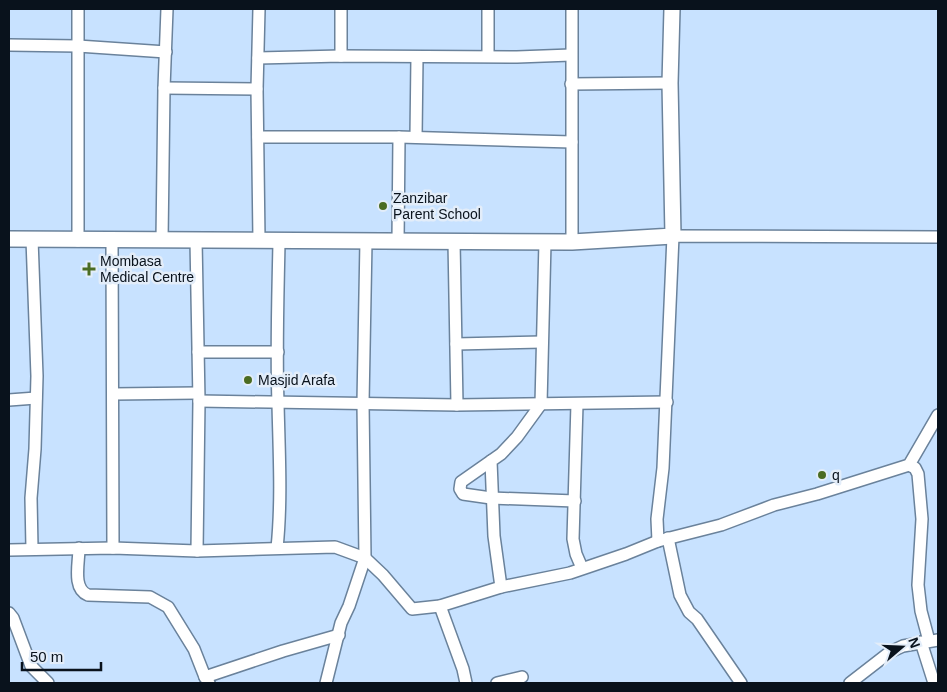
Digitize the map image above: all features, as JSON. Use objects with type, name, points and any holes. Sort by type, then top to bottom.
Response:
[{"type":"street","points":[[78,9],[78,241]]},
{"type":"street","points":[[162,240],[167,9]]},
{"type":"street","points":[[259,9],[257,89],[259,240]]},
{"type":"street","points":[[341,9],[341,56]]},
{"type":"street","points":[[488,9],[488,56]]},
{"type":"street","points":[[572,9],[572,242]]},
{"type":"street","points":[[672,9],[670,83],[673,236],[667,402],[663,468],[657,519],[684,604],[697,619],[741,683]]},
{"type":"street","points":[[9,45],[78,46],[166,52]]},
{"type":"street","points":[[258,58],[571,56]]},
{"type":"street","points":[[416,137],[417,57]]},
{"type":"street","points":[[571,84],[670,83]]},
{"type":"street","points":[[164,88],[257,89]]},
{"type":"street","points":[[258,137],[416,137],[572,142]]},
{"type":"street","points":[[398,241],[399,137]]},
{"type":"street","points":[[9,239],[78,241],[572,242],[673,236],[938,237]]},
{"type":"street","points":[[32,239],[37,376],[36,449],[31,498],[32,548]]},
{"type":"street","points":[[112,240],[113,548]]},
{"type":"street","points":[[196,240],[199,397],[196,551]]},
{"type":"street","points":[[326,683],[338,635],[365,558],[363,404],[366,241]]},
{"type":"street","points":[[454,241],[457,405]]},
{"type":"street","points":[[277,548],[280,520],[278,402],[279,242]]},
{"type":"street","points":[[545,242],[540,404],[518,437],[491,461],[461,482],[460,489],[463,494],[491,498],[575,501]]},
{"type":"street","points":[[456,344],[542,342]]},
{"type":"street","points":[[198,352],[278,352]]},
{"type":"street","points":[[113,394],[363,404],[457,405],[667,402]]},
{"type":"street","points":[[9,400],[36,398]]},
{"type":"street","points":[[577,404],[573,539],[576,554],[582,568]]},
{"type":"street","points":[[9,550],[32,548],[113,548],[196,551],[335,547],[365,558],[383,575],[412,609],[440,606],[501,587],[570,573],[663,540],[721,525],[774,505],[818,494],[909,465],[938,415]]},
{"type":"street","points":[[491,461],[494,536],[501,587]]},
{"type":"street","points":[[909,465],[915,468],[918,474],[922,519],[918,586],[921,611],[929,641],[934,683]]},
{"type":"street","points":[[79,548],[78,586],[82,593],[88,595],[150,597],[168,607],[194,649],[207,680],[283,651],[338,635]]},
{"type":"street","points":[[440,606],[463,669],[466,683]]},
{"type":"street","points":[[9,613],[13,618],[36,683]]},
{"type":"street","points":[[850,683],[890,652],[903,646],[929,641]]},
{"type":"street","points":[[31,666],[48,683]]},
{"type":"street","points":[[497,683],[522,677]]},
{"type":"place","name":"Zanzibar Parent School","points":[[383,206]]},
{"type":"place","name":"Mombasa Medical Centre","points":[[89,269]]},
{"type":"place","name":"Masjid Arafa","points":[[248,380]]},
{"type":"place","name":"q","points":[[822,475]]}]
